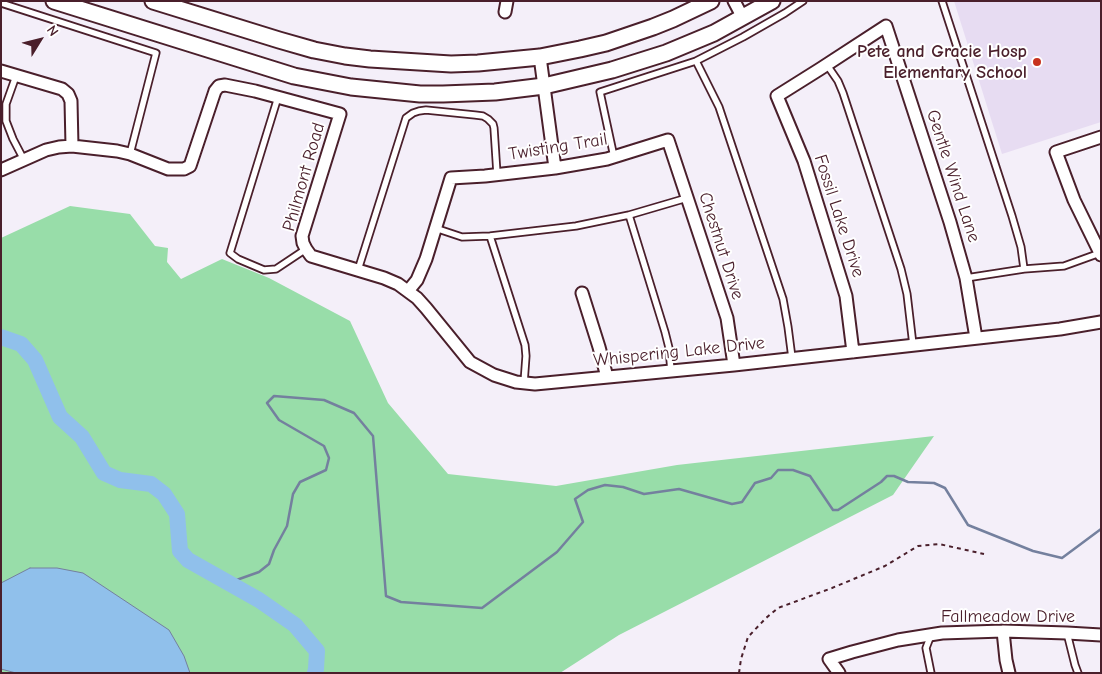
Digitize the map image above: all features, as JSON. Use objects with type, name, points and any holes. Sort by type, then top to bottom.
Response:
[{"type":"main road","points":[[54,1],[278,71],[329,83],[400,92],[443,94],[495,92],[544,86],[612,70],[666,53],[714,33],[772,1]]},
{"type":"main road","points":[[153,1],[314,50],[345,56],[391,61],[451,64],[540,57],[580,50],[606,43],[673,19],[711,1]]},
{"type":"street","points":[[734,1],[743,18]]},
{"type":"street","name":"Gentle Wind Lane","points":[[827,65],[886,26],[950,222],[966,278],[976,338]]},
{"type":"street","points":[[540,57],[555,168]]},
{"type":"street","name":"Fossil Lake Drive","points":[[827,65],[777,96],[804,161],[846,296],[854,352]]},
{"type":"street","points":[[1,71],[62,89],[68,94],[72,146]]},
{"type":"street","points":[[1,170],[46,150],[72,146],[117,151],[168,169],[184,170],[190,166],[215,91],[219,86],[232,86],[278,97]]},
{"type":"street","name":"Philmont Road","points":[[278,97],[340,114],[302,236],[306,249]]},
{"type":"street","points":[[1100,254],[1074,200],[1056,152],[1101,136]]},
{"type":"street","name":"Twisting Trail","points":[[435,228],[451,178],[555,168],[614,157],[668,140]]},
{"type":"street","name":"Chestnut Drive","points":[[668,140],[726,318],[734,365]]},
{"type":"street","points":[[408,291],[416,280],[426,259],[435,228]]},
{"type":"street","name":"Whispering Lake Drive","points":[[306,249],[311,256],[398,284],[426,308],[470,362],[494,375],[516,382],[536,384],[854,352],[1060,329],[1101,322]]},
{"type":"street","points":[[582,293],[599,347],[606,377]]},
{"type":"street","points":[[1003,631],[1009,673]]},
{"type":"street","name":"Fallmeadow Drive","points":[[839,673],[829,659],[898,640],[950,632],[1067,632],[1101,635]]},
{"type":"lane","points":[[614,157],[600,92],[696,61],[743,37],[802,1]]},
{"type":"lane","points":[[942,1],[1012,216],[1024,269]]},
{"type":"lane","points":[[1,3],[156,53],[130,154]]},
{"type":"lane","points":[[696,61],[719,107],[782,299],[792,358]]},
{"type":"lane","points":[[827,65],[844,93],[901,269],[907,294],[913,345]]},
{"type":"lane","points":[[16,76],[6,104],[6,121],[24,160]]},
{"type":"lane","points":[[278,97],[230,253],[238,259],[264,270],[276,269],[306,249]]},
{"type":"lane","points":[[358,270],[406,118],[413,113],[426,110],[484,116],[493,124],[494,128],[497,174]]},
{"type":"lane","points":[[435,228],[462,237],[490,236],[576,226],[629,215],[687,198]]},
{"type":"lane","points":[[629,215],[665,332],[669,348],[671,371]]},
{"type":"lane","points":[[490,236],[525,345],[524,382]]},
{"type":"lane","points":[[966,278],[1024,269],[1064,266],[1100,254]]},
{"type":"lane","points":[[1067,632],[1078,673]]},
{"type":"lane","points":[[931,635],[926,648],[931,673]]},
{"type":"path","points":[[739,673],[748,637],[778,608],[885,566],[918,546],[939,544],[984,554]]},
{"type":"shaded area","name":"Pete and Gracie Hosp Elementary School","points":[[954,1],[1101,1],[1101,122],[1002,154]]},
{"type":"green space","points":[[70,206],[130,214],[155,246],[168,248],[167,262],[181,279],[222,259],[269,278],[350,321],[388,403],[448,474],[556,486],[677,465],[934,436],[893,495],[619,635],[560,673],[1,673],[1,238]]},
{"type":"water","points":[[30,568],[57,568],[83,573],[169,630],[184,656],[190,673],[16,673],[1,669],[1,583]]},
{"type":"waterway","points":[[1,337],[21,344],[35,360],[60,417],[82,437],[104,473],[120,480],[151,484],[164,494],[177,514],[180,551],[188,560],[259,600],[295,625],[317,651],[315,673]]},
{"type":"waterway","points":[[228,583],[259,572],[269,564],[287,526],[293,494],[300,482],[326,470],[329,458],[324,446],[279,420],[267,403],[274,396],[324,400],[354,413],[373,436],[386,596],[401,602],[482,608],[557,552],[583,522],[575,499],[588,490],[605,485],[623,487],[644,494],[679,489],[732,504],[742,502],[755,483],[771,478],[778,470],[793,470],[810,476],[833,510],[838,510],[881,482],[887,476],[894,476],[908,482],[934,483],[945,488],[968,525],[1033,551],[1062,558],[1101,529]]},
{"type":"place","name":"Pete and Gracie Hosp Elementary School","points":[[1037,62]]}]
